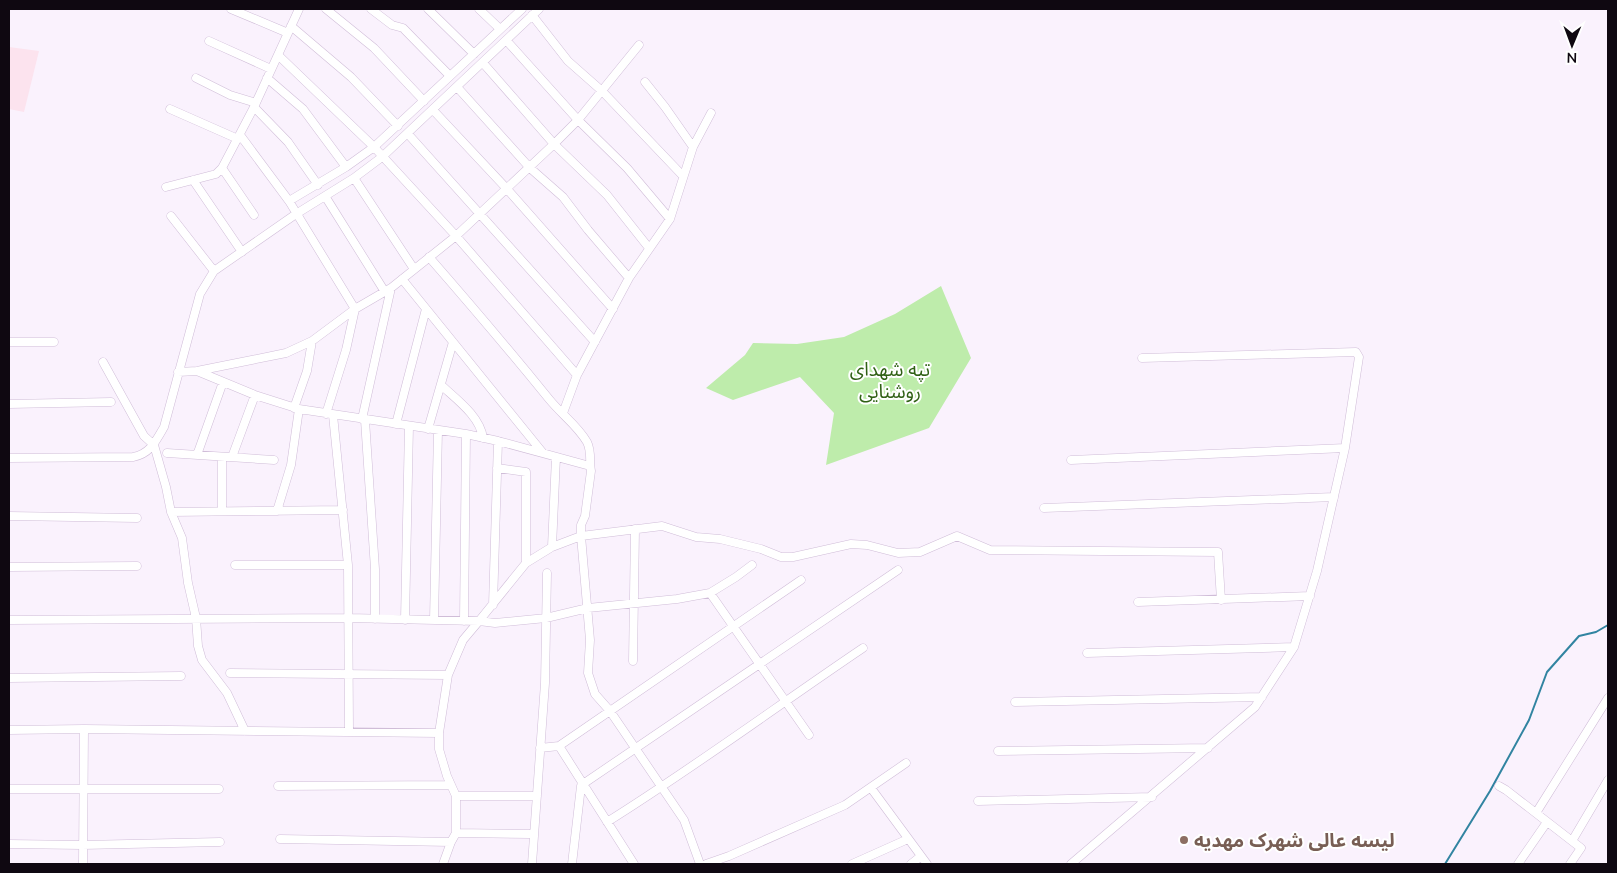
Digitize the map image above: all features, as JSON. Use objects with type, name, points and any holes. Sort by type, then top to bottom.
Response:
[{"type":"street","points":[[231,9],[289,29],[351,77],[398,126]]},
{"type":"street","points":[[166,187],[216,174],[222,168],[255,105],[299,9]]},
{"type":"street","points":[[326,9],[374,48],[424,101]]},
{"type":"street","points":[[371,9],[392,25],[403,28],[450,76]]},
{"type":"street","points":[[428,9],[474,54]]},
{"type":"street","points":[[479,9],[500,29]]},
{"type":"street","points":[[289,201],[318,185],[374,147],[522,9]]},
{"type":"street","points":[[9,458],[133,457],[146,452],[154,445],[164,427],[200,294],[214,271],[296,214],[382,158],[539,9]]},
{"type":"street","points":[[532,15],[568,61],[602,91],[683,176]]},
{"type":"street","points":[[506,40],[578,120],[627,168],[670,219]]},
{"type":"street","points":[[209,41],[271,69]]},
{"type":"street","points":[[178,372],[197,371],[286,353],[312,340],[355,309],[388,290],[456,236],[530,168],[578,120],[639,45]]},
{"type":"street","points":[[278,55],[374,147],[382,158],[456,236],[577,375]]},
{"type":"street","points":[[483,62],[554,144],[607,196],[649,248]]},
{"type":"street","points":[[196,78],[255,105],[288,142],[318,185]]},
{"type":"street","points":[[267,78],[303,109],[346,167]]},
{"type":"street","points":[[644,82],[665,106],[693,147]]},
{"type":"street","points":[[457,88],[530,168],[563,197],[629,278]]},
{"type":"street","points":[[170,109],[239,137],[289,201],[355,309],[330,415],[343,510],[348,565],[349,732]]},
{"type":"street","points":[[433,110],[507,189],[613,309]]},
{"type":"street","points":[[563,413],[577,375],[629,278],[670,219],[693,147],[711,113]]},
{"type":"street","points":[[408,134],[595,342]]},
{"type":"street","points":[[222,168],[254,215]]},
{"type":"street","points":[[354,178],[414,269]]},
{"type":"street","points":[[192,180],[242,252]]},
{"type":"street","points":[[325,196],[388,290],[364,420],[375,569],[376,619]]},
{"type":"street","points":[[171,216],[214,271]]},
{"type":"street","points":[[429,257],[494,332],[554,406],[577,427],[588,444],[592,471],[585,516],[581,525],[590,640],[588,673],[595,694],[610,711],[684,820],[700,864]]},
{"type":"street","points":[[402,279],[543,453]]},
{"type":"street","points":[[396,424],[426,309]]},
{"type":"street","points":[[277,510],[291,465],[296,408],[307,371],[312,340]]},
{"type":"street","points":[[9,342],[54,342]]},
{"type":"street","points":[[428,429],[453,342]]},
{"type":"street","points":[[1071,864],[1152,797],[1255,707],[1294,648],[1317,571],[1334,497],[1345,448],[1360,357],[1356,352],[1142,358]]},
{"type":"street","points":[[103,362],[144,436],[154,445],[171,512],[182,538],[188,582],[196,618],[198,646],[202,660],[227,694],[245,731]]},
{"type":"street","points":[[197,371],[255,395],[296,408],[330,415],[466,434],[590,466]]},
{"type":"street","points":[[197,455],[224,382]]},
{"type":"street","points":[[441,385],[471,414],[482,430],[482,438]]},
{"type":"street","points":[[232,457],[255,395]]},
{"type":"street","points":[[9,404],[111,402]]},
{"type":"street","points":[[405,620],[409,426]]},
{"type":"street","points":[[434,620],[438,430]]},
{"type":"street","points":[[464,621],[466,434]]},
{"type":"street","points":[[493,605],[498,441]]},
{"type":"street","points":[[1071,460],[1345,448]]},
{"type":"street","points":[[167,453],[274,460]]},
{"type":"street","points":[[222,457],[222,511]]},
{"type":"street","points":[[552,547],[556,457]]},
{"type":"street","points":[[497,468],[526,472],[526,563]]},
{"type":"street","points":[[1044,508],[1334,497]]},
{"type":"street","points":[[171,512],[343,510]]},
{"type":"street","points":[[9,516],[137,518]]},
{"type":"street","points":[[443,864],[456,834],[456,796],[440,749],[439,733],[448,675],[463,640],[526,563],[552,547],[581,536],[662,526],[696,537],[720,539],[761,549],[781,557],[793,557],[851,544],[867,545],[898,553],[920,552],[957,536],[990,550],[1218,552],[1220,600]]},
{"type":"street","points":[[633,661],[635,529]]},
{"type":"street","points":[[235,565],[348,565]]},
{"type":"street","points":[[9,620],[349,618],[495,622],[546,618],[588,608],[634,604],[710,593],[736,578],[752,565]]},
{"type":"street","points":[[9,567],[137,566]]},
{"type":"street","points":[[572,864],[581,786],[583,784],[898,570]]},
{"type":"street","points":[[532,864],[545,683],[547,573]]},
{"type":"street","points":[[540,748],[559,746],[801,580]]},
{"type":"street","points":[[710,593],[809,735]]},
{"type":"street","points":[[1138,602],[1310,596]]},
{"type":"street","points":[[607,822],[661,788],[862,648]]},
{"type":"street","points":[[1087,653],[1294,648]]},
{"type":"street","points":[[230,674],[448,675]]},
{"type":"street","points":[[9,678],[181,676]]},
{"type":"street","points":[[1015,702],[1262,697]]},
{"type":"street","points":[[1536,813],[1608,698]]},
{"type":"street","points":[[83,864],[84,729]]},
{"type":"street","points":[[9,730],[84,729],[439,733]]},
{"type":"street","points":[[559,746],[634,864]]},
{"type":"street","points":[[998,751],[1208,748]]},
{"type":"street","points":[[706,864],[729,856],[845,805],[906,763]]},
{"type":"street","points":[[1572,841],[1608,780]]},
{"type":"street","points":[[278,786],[451,785]]},
{"type":"street","points":[[1499,786],[1581,848],[1570,864]]},
{"type":"street","points":[[871,788],[927,864]]},
{"type":"street","points":[[9,789],[219,789]]},
{"type":"street","points":[[456,796],[537,796]]},
{"type":"street","points":[[978,801],[1152,797]]},
{"type":"street","points":[[1518,864],[1548,822]]},
{"type":"street","points":[[456,834],[530,834],[534,832]]},
{"type":"street","points":[[280,839],[451,842]]},
{"type":"street","points":[[852,864],[908,839]]},
{"type":"street","points":[[9,844],[82,845],[220,842]]},
{"type":"street","points":[[911,864],[920,857]]},
{"type":"shaded area","points":[[9,47],[39,51],[24,112],[9,109]]},
{"type":"green space","name":"تپه شهدای روشنایی","points":[[941,286],[971,358],[929,428],[826,465],[834,413],[800,377],[733,400],[706,388],[745,355],[753,343],[797,344],[844,337],[895,314]]},
{"type":"waterway","points":[[1445,864],[1490,791],[1529,720],[1547,672],[1579,636],[1596,632],[1608,625]]},
{"type":"place","name":"لیسه عالی شهرک مهدیه","points":[[1184,840]]}]
